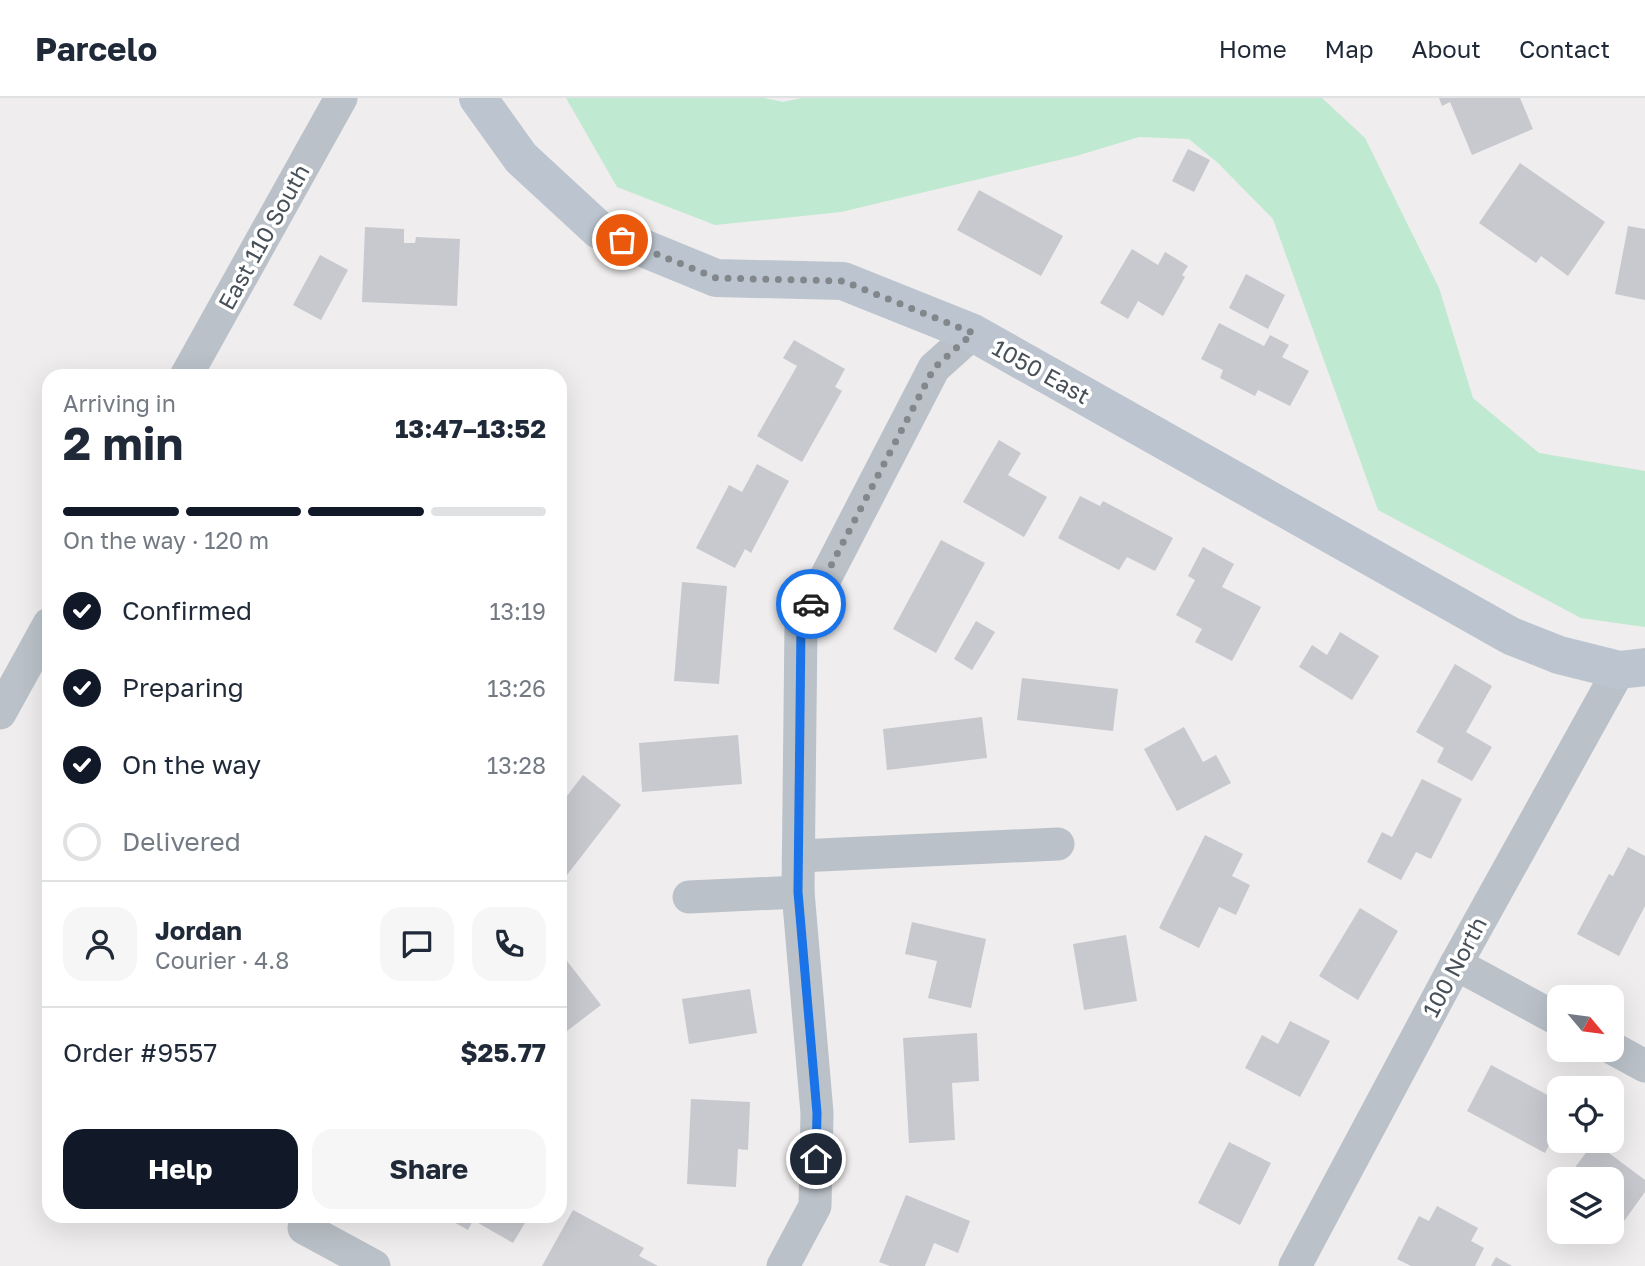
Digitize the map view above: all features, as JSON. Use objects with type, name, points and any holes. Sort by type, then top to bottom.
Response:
[{"type":"street","name":"East 110 South","points":[[190,369],[341,98]]},
{"type":"street","name":"1050 East","points":[[478,98],[521,158],[599,230],[716,278],[843,281],[973,333],[1511,636],[1559,655],[1632,669]]},
{"type":"street","points":[[783,1266],[814,1206],[817,1113],[798,892],[801,625],[934,368],[973,333]]},
{"type":"street","points":[[5,693],[42,635]]},
{"type":"street","name":"100 North","points":[[1295,1266],[1457,964],[1632,669]]},
{"type":"street","points":[[799,856],[1058,845]]},
{"type":"street","points":[[689,897],[798,892]]},
{"type":"street","points":[[1457,964],[1547,1013]]},
{"type":"street","points":[[1624,1055],[1645,1066]]},
{"type":"street","points":[[304,1228],[374,1266]]},
{"type":"green space","points":[[566,98],[764,98],[783,102],[802,98],[1322,98],[1365,138],[1439,288],[1473,398],[1539,453],[1645,471],[1645,627],[1581,618],[1378,510],[1273,219],[1218,163],[1189,139],[1139,137],[1076,156],[841,212],[715,225],[617,187]]},
{"type":"building","points":[[1439,98],[1520,98],[1533,129],[1472,155],[1450,102],[1442,106]]},
{"type":"building","points":[[1188,149],[1210,160],[1194,192],[1172,181]]},
{"type":"building","points":[[1520,163],[1605,222],[1568,276],[1541,256],[1536,263],[1479,223]]},
{"type":"building","points":[[979,190],[1063,236],[1041,276],[957,230]]},
{"type":"building","points":[[1628,226],[1645,229],[1645,300],[1615,294]]},
{"type":"building","points":[[365,227],[404,229],[404,243],[415,243],[416,237],[460,239],[457,306],[362,302]]},
{"type":"building","points":[[1132,249],[1158,265],[1165,252],[1188,266],[1182,275],[1185,277],[1163,316],[1138,301],[1128,319],[1100,303]]},
{"type":"building","points":[[320,255],[348,270],[321,320],[293,305]]},
{"type":"building","points":[[1246,274],[1285,295],[1268,329],[1229,308]]},
{"type":"building","points":[[1219,323],[1264,346],[1270,335],[1289,345],[1282,357],[1309,371],[1290,406],[1258,390],[1255,396],[1220,378],[1223,370],[1201,359]]},
{"type":"building","points":[[794,340],[845,369],[835,387],[842,391],[802,462],[757,436],[797,366],[783,358]]},
{"type":"building","points":[[999,440],[1021,453],[1008,475],[1047,497],[1024,537],[963,502]]},
{"type":"building","points":[[757,464],[789,481],[751,553],[745,549],[735,568],[696,548],[729,485],[742,492]]},
{"type":"building","points":[[1080,496],[1100,506],[1103,501],[1173,538],[1155,571],[1127,557],[1119,570],[1058,538]]},
{"type":"building","points":[[941,540],[985,563],[936,653],[893,629]]},
{"type":"building","points":[[1203,547],[1234,564],[1222,587],[1261,607],[1232,661],[1195,642],[1202,629],[1176,615],[1195,580],[1188,576]]},
{"type":"building","points":[[682,582],[727,586],[719,684],[674,681]]},
{"type":"building","points":[[976,621],[995,632],[972,670],[954,659]]},
{"type":"building","points":[[1340,632],[1379,656],[1352,700],[1299,667],[1312,645],[1327,655]]},
{"type":"building","points":[[1455,664],[1492,686],[1466,732],[1492,747],[1472,781],[1437,762],[1444,748],[1416,732]]},
{"type":"building","points":[[1022,678],[1118,689],[1113,731],[1017,720]]},
{"type":"building","points":[[982,717],[987,758],[887,770],[883,729]]},
{"type":"building","points":[[1184,727],[1203,762],[1216,755],[1231,783],[1177,811],[1144,749]]},
{"type":"building","points":[[738,735],[742,784],[642,792],[639,743]]},
{"type":"building","points":[[583,775],[621,805],[567,875],[567,796]]},
{"type":"building","points":[[1422,779],[1462,799],[1431,859],[1416,852],[1401,880],[1367,862],[1382,832],[1392,837]]},
{"type":"building","points":[[1205,835],[1243,854],[1232,876],[1250,885],[1236,915],[1219,907],[1199,948],[1159,928]]},
{"type":"building","points":[[1628,847],[1645,856],[1645,906],[1619,956],[1577,934],[1609,874],[1613,876]]},
{"type":"building","points":[[1360,908],[1398,931],[1358,1000],[1319,976]]},
{"type":"building","points":[[912,922],[986,939],[971,1008],[928,998],[937,961],[905,954]]},
{"type":"building","points":[[1126,935],[1137,1001],[1084,1010],[1073,944]]},
{"type":"building","points":[[567,961],[601,1005],[567,1031]]},
{"type":"building","points":[[750,989],[757,1033],[689,1044],[682,999]]},
{"type":"building","points":[[1290,1021],[1330,1041],[1300,1097],[1245,1068],[1262,1035],[1278,1044]]},
{"type":"building","points":[[977,1033],[979,1081],[952,1083],[955,1140],[909,1143],[903,1038]]},
{"type":"building","points":[[1491,1065],[1547,1095],[1547,1149],[1545,1153],[1467,1111]]},
{"type":"building","points":[[691,1099],[750,1102],[748,1150],[738,1149],[736,1187],[687,1184]]},
{"type":"building","points":[[1229,1142],[1271,1163],[1240,1225],[1198,1203]]},
{"type":"building","points":[[1586,1153],[1609,1153],[1645,1180],[1645,1192],[1624,1221],[1624,1167],[1575,1167]]},
{"type":"building","points":[[906,1195],[970,1221],[958,1253],[934,1243],[925,1266],[890,1266],[879,1262]]},
{"type":"building","points":[[1437,1206],[1478,1228],[1471,1241],[1484,1248],[1475,1266],[1411,1266],[1397,1259],[1419,1216],[1429,1221]]},
{"type":"building","points":[[573,1210],[644,1248],[639,1256],[658,1266],[542,1266]]},
{"type":"building","points":[[456,1223],[472,1223],[468,1230]]},
{"type":"building","points":[[478,1223],[525,1223],[513,1243]]},
{"type":"building","points":[[1496,1257],[1512,1266],[1491,1266]]},
{"type":"way so far","points":[[622,240],[716,278],[843,281],[973,333],[934,368],[811,604]]},
{"type":"route","points":[[811,604],[801,625],[798,892],[817,1113],[816,1159]]}]
